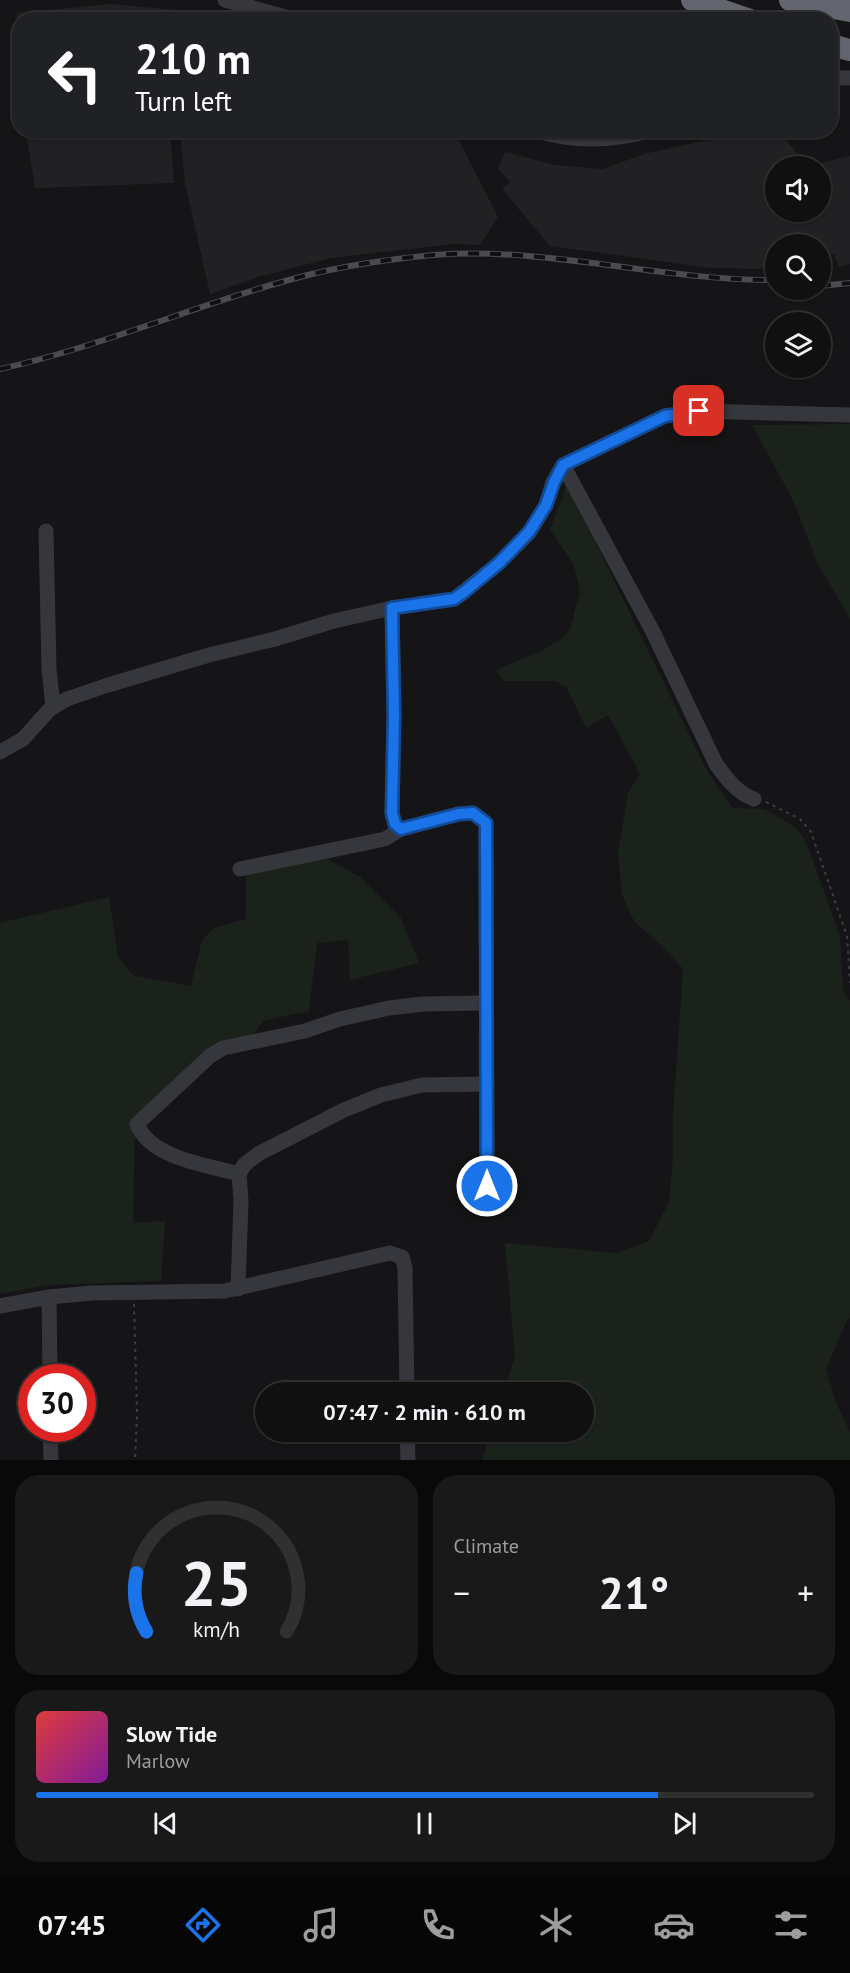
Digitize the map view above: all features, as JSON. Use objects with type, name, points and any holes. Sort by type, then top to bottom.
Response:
[{"type":"highway","points":[[692,0],[727,12]]},
{"type":"highway","points":[[790,0],[850,11]]},
{"type":"street","points":[[225,0],[268,12]]},
{"type":"street","points":[[565,138],[588,140],[622,138]]},
{"type":"street","points":[[0,752],[22,739],[53,707],[67,699],[108,685],[334,621],[392,608],[454,599],[499,563],[529,532],[546,505],[563,465],[665,416],[699,411],[850,415]]},
{"type":"street","points":[[563,465],[652,630],[716,764],[728,781],[742,794],[754,799]]},
{"type":"street","points":[[46,531],[49,669],[53,707]]},
{"type":"street","points":[[392,608],[394,715],[392,813],[395,824],[401,829]]},
{"type":"street","points":[[240,869],[385,839],[401,829],[459,814],[473,813],[486,823],[487,1186]]},
{"type":"street","points":[[238,1174],[165,1152],[141,1133],[137,1124],[210,1056],[223,1048],[305,1031],[339,1019],[389,1008],[423,1004],[486,1003]]},
{"type":"street","points":[[238,1289],[241,1201],[238,1174],[244,1165],[258,1154],[344,1110],[381,1095],[422,1085],[488,1084]]},
{"type":"street","points":[[0,1306],[49,1297],[134,1291],[225,1291],[334,1264],[390,1253],[402,1257],[405,1269],[407,1382]]},
{"type":"street","points":[[49,1297],[50,1364]]},
{"type":"street","points":[[50,1442],[51,1460]]},
{"type":"street","points":[[407,1442],[408,1460]]},
{"type":"path","points":[[754,799],[769,802],[800,819],[811,832],[847,936],[850,983]]},
{"type":"path","points":[[134,1291],[137,1413],[135,1460]]},
{"type":"shaded area","points":[[111,4],[186,12],[27,12]]},
{"type":"shaded area","points":[[27,138],[171,138],[174,183],[35,188]]},
{"type":"shaded area","points":[[181,138],[457,138],[498,217],[480,245],[454,244],[331,258],[261,276],[210,294],[185,183]]},
{"type":"shaded area","points":[[716,138],[784,138],[799,156],[765,156],[765,222],[831,222],[831,161],[850,156],[850,264],[839,267],[834,254],[831,255],[831,234],[765,234],[765,268],[756,269],[711,268],[550,246],[502,189],[510,182],[498,169],[505,152],[555,165],[603,169],[644,154]]},
{"type":"shaded area","points":[[850,424],[850,619],[817,562],[793,500],[752,425]]},
{"type":"shaded area","points":[[567,484],[707,771],[733,808],[765,809],[796,828],[805,839],[840,936],[843,990],[850,1001],[850,1318],[847,1320],[826,1369],[836,1403],[850,1432],[850,1460],[482,1460],[488,1442],[594,1442],[594,1382],[507,1382],[515,1356],[505,1243],[616,1253],[649,1241],[669,1202],[673,1159],[673,1115],[683,969],[634,921],[622,895],[618,852],[628,793],[640,774],[608,715],[586,728],[567,688],[556,681],[504,681],[496,670],[543,650],[563,638],[570,630],[580,591],[573,563],[550,530]]},
{"type":"shaded area","points":[[326,858],[360,877],[401,918],[419,963],[350,980],[348,940],[317,943],[309,1011],[263,1021],[254,1034],[210,1051],[135,1121],[133,1223],[165,1221],[161,1281],[49,1285],[0,1294],[0,923],[109,897],[118,957],[134,976],[191,986],[202,940],[214,928],[246,919],[246,873]]},
{"type":"railway","points":[[0,369],[78,348],[231,297],[308,275],[401,258],[433,255],[519,255],[690,275],[765,280]]},
{"type":"railway","points":[[831,285],[850,283]]},
{"type":"route","points":[[487,1186],[486,823],[473,813],[459,814],[401,829],[395,824],[392,813],[394,715],[391,652],[392,608],[454,599],[499,563],[529,532],[546,505],[563,465],[665,416],[699,411]]}]
